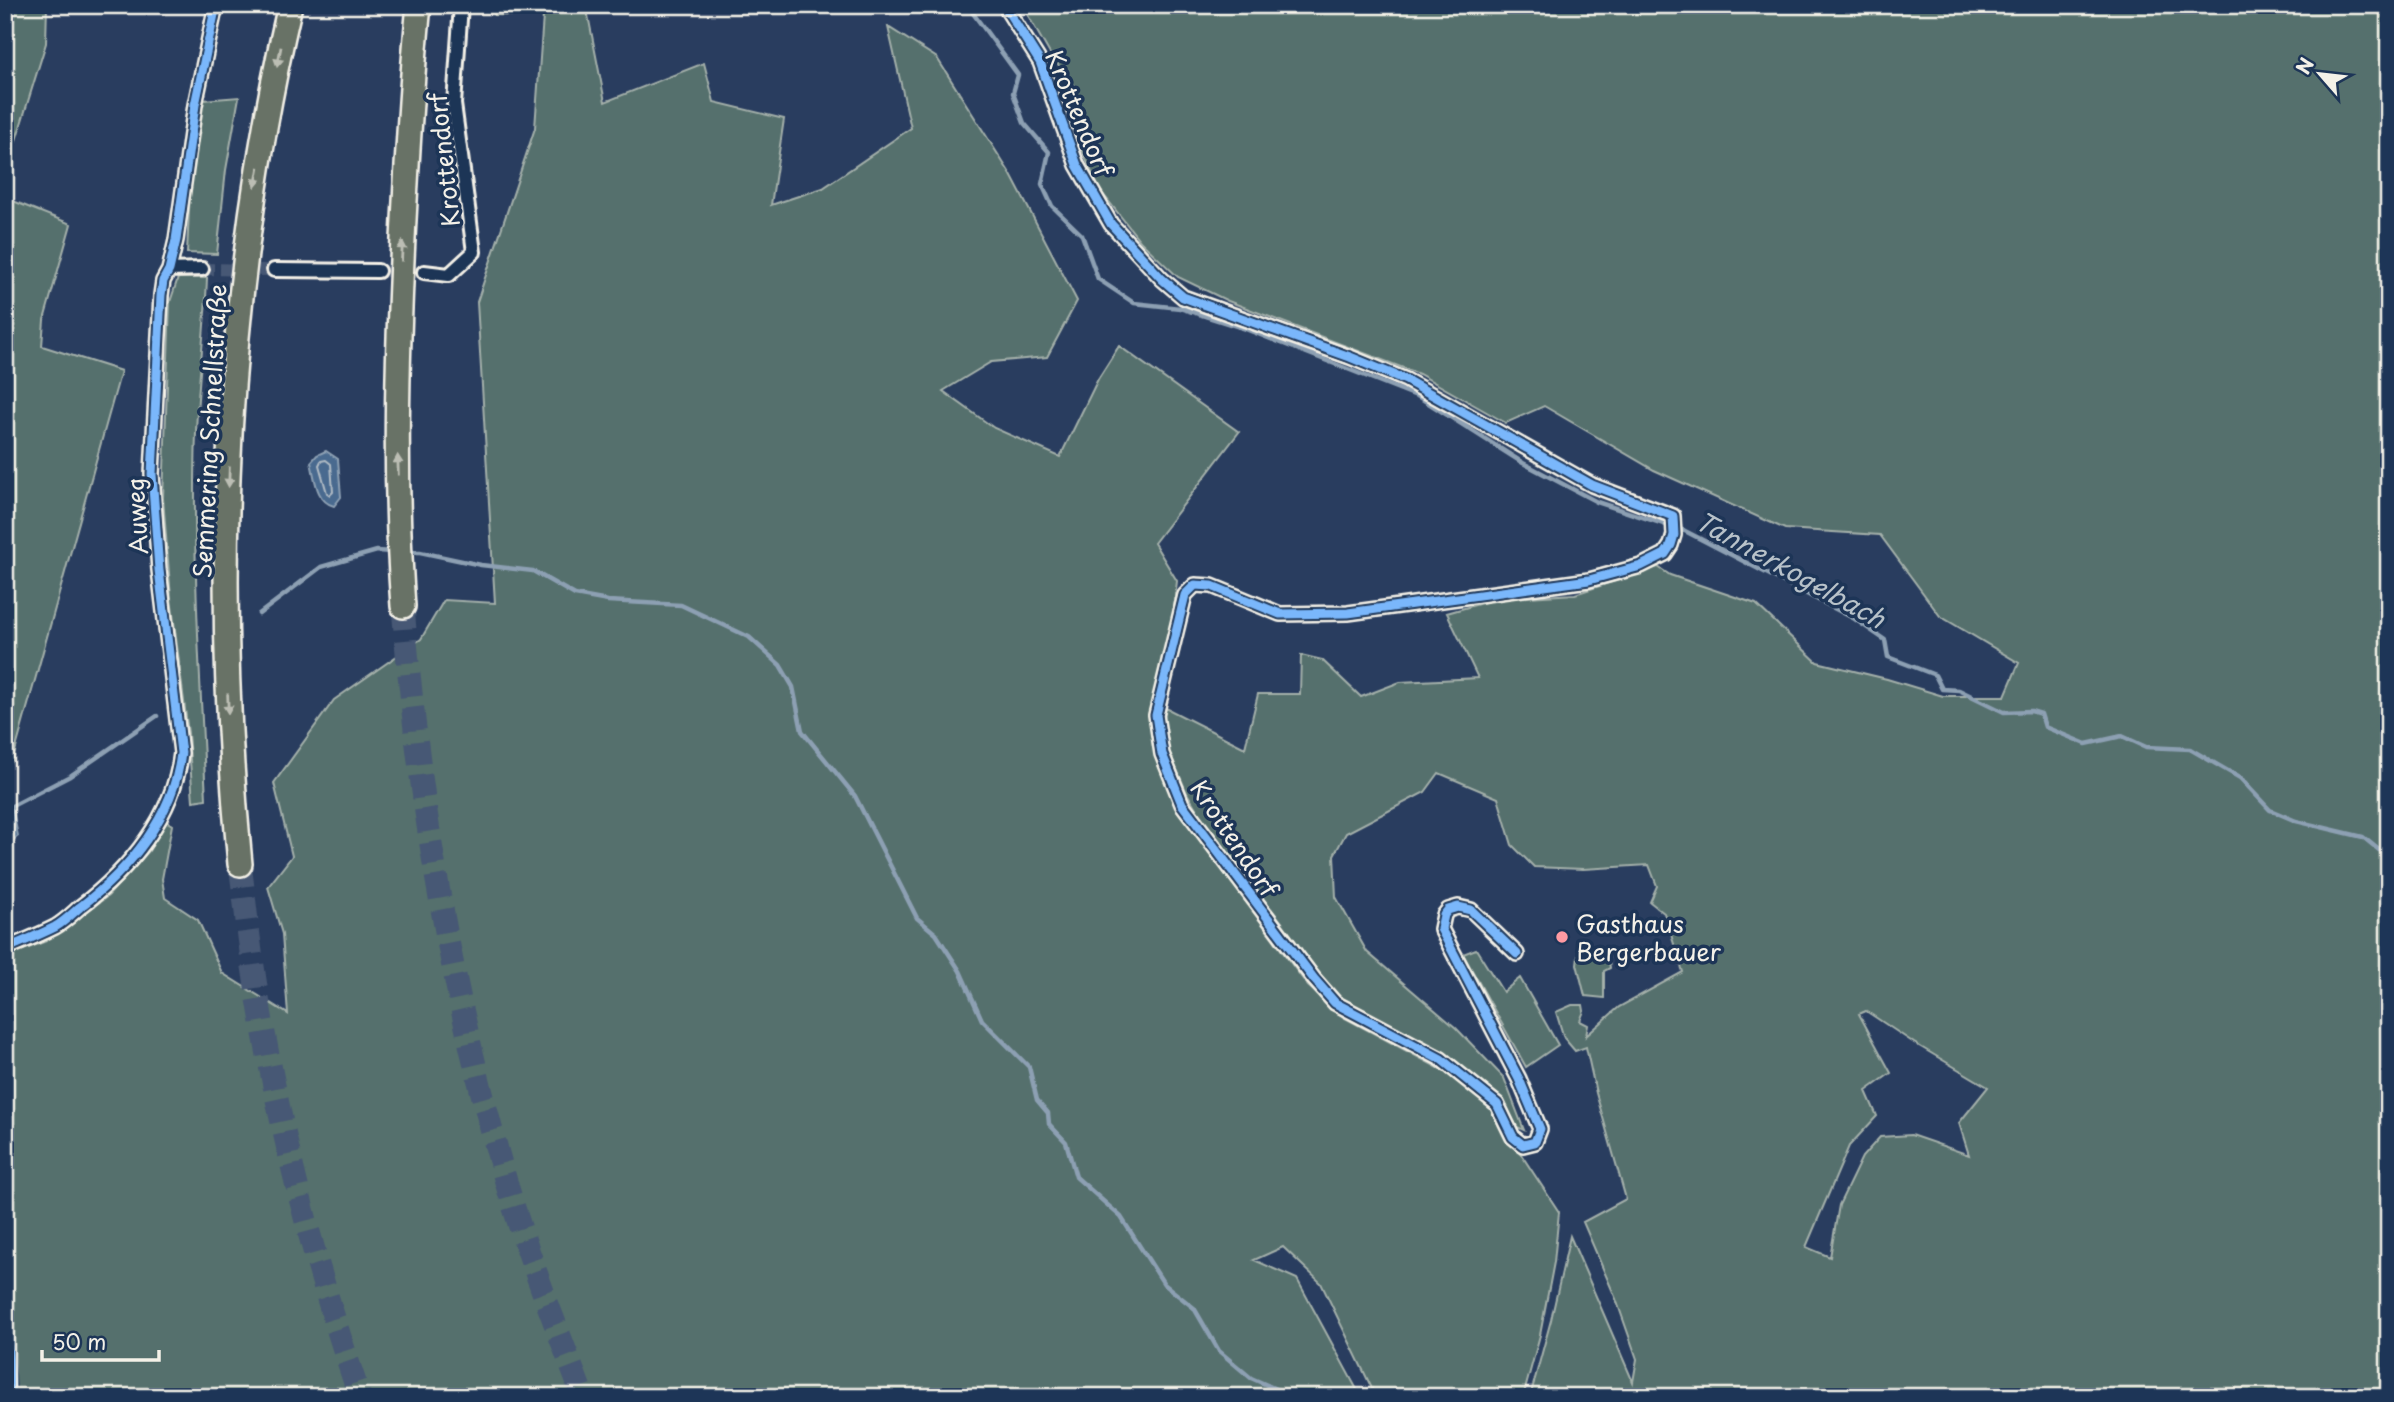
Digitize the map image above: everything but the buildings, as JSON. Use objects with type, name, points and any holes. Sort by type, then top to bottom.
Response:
[{"type":"highway","name":"Semmering Schnellstraße","points":[[240,864],[228,708],[226,541],[231,423],[251,210],[290,5]]},
{"type":"highway","points":[[403,606],[396,421],[407,167],[419,5]]},
{"type":"street","name":"Auweg","points":[[5,949],[56,926],[120,873],[144,844],[179,773],[181,753],[159,570],[152,474],[161,295],[176,240],[195,106],[216,5]]},
{"type":"street","name":"Krottendorf","points":[[424,272],[449,275],[474,251],[454,104],[461,5]]},
{"type":"street","name":"Krottendorf","points":[[1004,5],[1040,62],[1077,165],[1111,224],[1183,297],[1406,380],[1592,485],[1673,516],[1674,535],[1665,554],[1641,566],[1589,580],[1348,613],[1280,614],[1212,586],[1195,585],[1185,595],[1156,715],[1162,754],[1182,804],[1335,1003],[1441,1059],[1497,1104],[1513,1137],[1523,1144],[1535,1142],[1541,1129],[1519,1079],[1441,929],[1444,915],[1448,910],[1458,907],[1471,910],[1517,954]]},
{"type":"street","points":[[169,270],[202,269]]},
{"type":"street","points":[[274,270],[378,271]]},
{"type":"green space","points":[[5,5],[47,5],[46,43],[5,176]]},
{"type":"green space","points":[[494,5],[586,5],[605,102],[704,63],[714,102],[784,119],[771,205],[823,188],[911,128],[888,27],[937,58],[1011,175],[1077,301],[1047,357],[991,362],[943,391],[994,428],[1060,457],[1098,379],[1119,346],[1239,432],[1154,543],[1177,581],[1171,631],[1149,722],[1159,762],[1194,832],[1308,986],[1343,1017],[1448,1073],[1484,1098],[1559,1212],[1554,1262],[1540,1335],[1523,1397],[1376,1397],[1321,1283],[1283,1247],[1254,1260],[1297,1279],[1361,1397],[16,1397],[5,1228],[5,957],[46,941],[108,896],[149,851],[166,821],[172,825],[162,879],[165,898],[198,920],[222,973],[288,1014],[282,934],[268,887],[292,856],[274,783],[334,700],[421,639],[444,600],[495,603],[477,302],[535,128],[543,16],[494,15]]},
{"type":"green space","points":[[1022,5],[2389,5],[2389,1397],[1530,1397],[1570,1236],[1633,1382],[1637,1359],[1616,1299],[1583,1222],[1626,1199],[1586,1047],[1575,1051],[1564,1038],[1556,1012],[1572,1005],[1583,1005],[1580,1021],[1588,1025],[1586,1036],[1619,1007],[1683,972],[1664,913],[1650,902],[1657,886],[1649,865],[1583,869],[1534,867],[1512,845],[1498,798],[1439,773],[1425,792],[1346,833],[1334,855],[1336,897],[1367,952],[1456,1028],[1504,1078],[1524,1130],[1515,1126],[1507,1107],[1486,1087],[1444,1055],[1336,997],[1281,921],[1210,832],[1187,793],[1168,749],[1163,724],[1166,708],[1245,748],[1258,694],[1300,694],[1301,655],[1322,660],[1361,697],[1400,682],[1478,678],[1447,613],[1496,599],[1575,594],[1658,567],[1670,575],[1756,604],[1817,662],[1943,696],[2005,696],[2019,663],[1940,616],[1880,535],[1785,529],[1654,470],[1544,406],[1506,423],[1419,374],[1228,301],[1178,277],[1141,242],[1099,189],[1077,139],[1075,86],[1050,54]],"holes":[[[1866,1011],[1988,1087],[1959,1123],[1969,1155],[1911,1135],[1880,1137],[1862,1157],[1839,1205],[1830,1257],[1806,1247],[1849,1146],[1877,1116],[1866,1091],[1891,1073],[1859,1014]]]},
{"type":"green space","points":[[239,97],[226,170],[217,254],[187,253],[190,188],[203,100]]},
{"type":"green space","points":[[13,201],[71,224],[44,320],[42,346],[121,371],[13,759],[5,768],[5,218]]},
{"type":"green space","points":[[178,278],[207,278],[195,478],[197,616],[206,799],[193,801],[163,498],[170,302]]},
{"type":"green space","points":[[1476,949],[1503,992],[1520,978],[1558,1045],[1526,1067],[1463,954]]},
{"type":"green space","points":[[1608,954],[1610,968],[1604,971],[1604,998],[1585,996],[1577,964],[1578,956]]},
{"type":"water","points":[[326,451],[338,459],[341,497],[334,506],[328,504],[320,495],[311,462]]},
{"type":"water","points":[[5,806],[12,806],[18,836],[5,847]]},
{"type":"waterway","name":"Tannerkogelbach","points":[[967,5],[1018,75],[1013,93],[1024,123],[1049,152],[1042,184],[1052,206],[1082,235],[1098,279],[1134,303],[1180,308],[1243,328],[1419,397],[1523,463],[1597,502],[1685,531],[1853,618],[1885,640],[1888,657],[1935,675],[1942,689],[1959,690],[2004,712],[2031,711],[2041,714],[2045,727],[2086,744],[2122,736],[2146,747],[2190,749],[2240,778],[2270,810],[2296,821],[2363,837],[2379,850],[2389,848]]},
{"type":"waterway","points":[[259,614],[321,567],[377,551],[392,552]]},
{"type":"waterway","points":[[408,552],[533,571],[575,595],[608,601],[681,605],[749,637],[780,665],[793,687],[802,731],[855,796],[917,918],[936,934],[960,971],[982,1020],[1029,1067],[1037,1100],[1048,1113],[1049,1124],[1066,1142],[1076,1177],[1121,1217],[1164,1284],[1194,1308],[1219,1351],[1251,1378],[1294,1397]]},
{"type":"waterway","points":[[12,806],[70,776],[157,716]]},
{"type":"tunnel","points":[[202,269],[274,270]]},
{"type":"tunnel","points":[[378,271],[424,272]]},
{"type":"tunnel","points":[[403,606],[409,678],[428,823],[439,895],[468,1037],[513,1206],[583,1397]]},
{"type":"tunnel","points":[[240,864],[255,980],[285,1138],[327,1295],[360,1397]]},
{"type":"cycle path","points":[[5,949],[58,925],[132,859],[159,820],[177,776],[181,753],[159,570],[152,474],[161,295],[176,240],[195,105],[216,5]]},
{"type":"cycle path","points":[[1004,5],[1040,62],[1077,165],[1111,224],[1162,279],[1183,297],[1406,380],[1592,485],[1673,516],[1674,535],[1665,554],[1641,566],[1589,580],[1348,613],[1280,614],[1212,586],[1195,585],[1185,595],[1156,715],[1162,754],[1182,804],[1335,1003],[1441,1059],[1497,1104],[1513,1137],[1523,1145],[1535,1142],[1540,1129],[1519,1079],[1441,929],[1444,915],[1448,910],[1458,907],[1471,910],[1517,954]]},
{"type":"cycle path","points":[[5,1305],[11,1397]]},
{"type":"place","name":"Gasthaus Bergerbauer","points":[[1562,937]]}]
